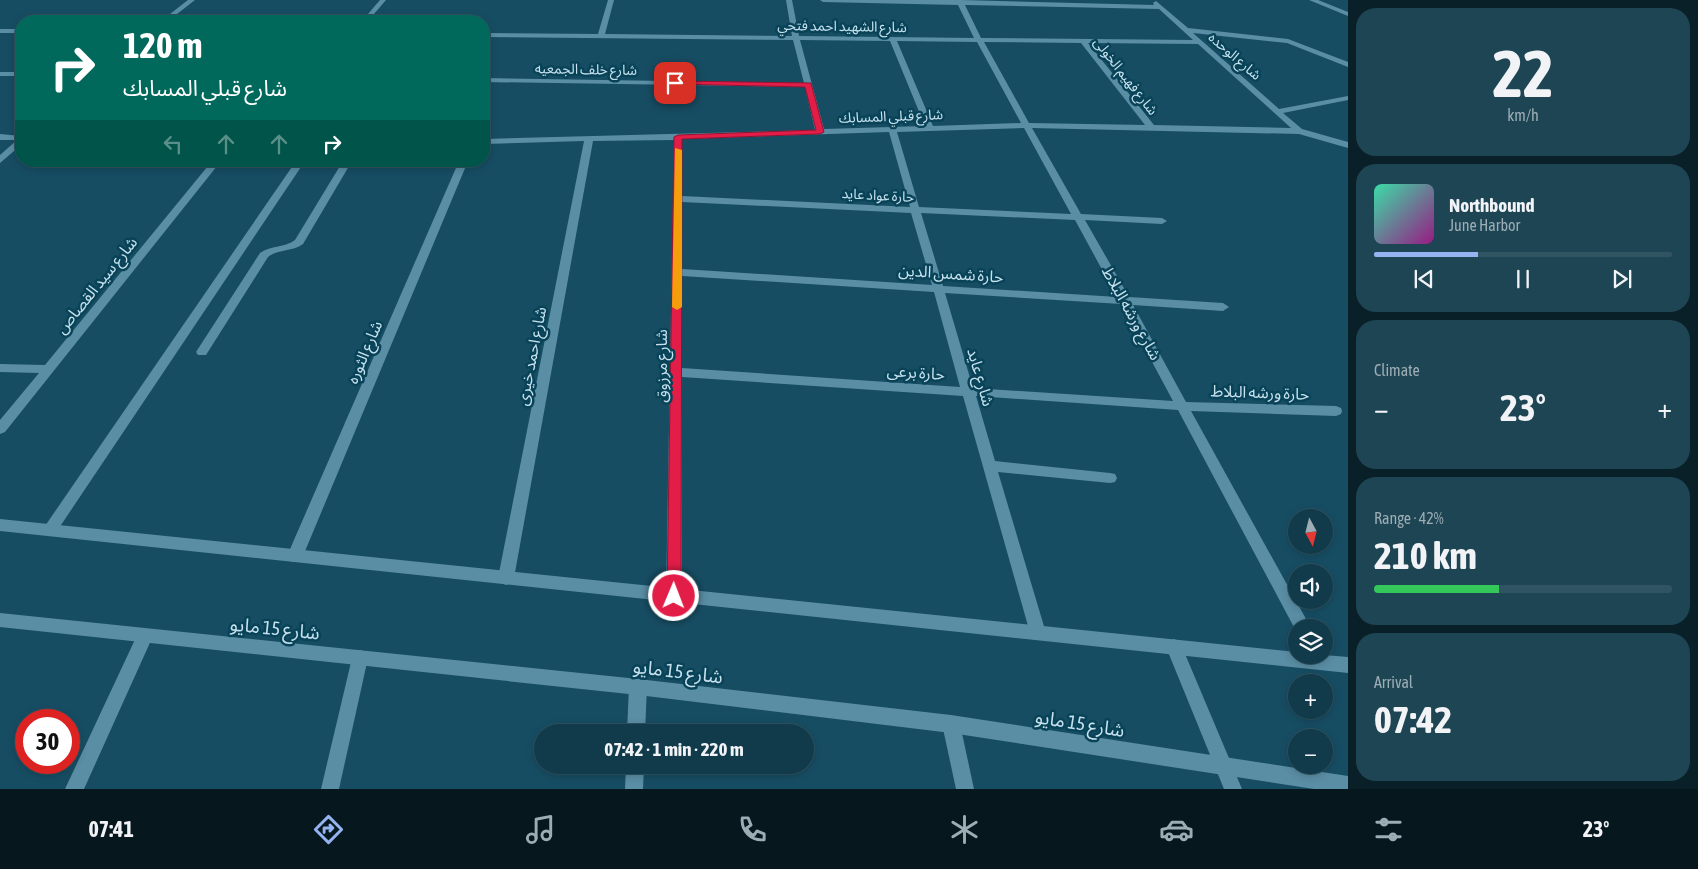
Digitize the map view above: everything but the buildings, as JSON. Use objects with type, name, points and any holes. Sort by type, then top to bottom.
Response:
[{"type":"street","points":[[172,15],[192,0]]},
{"type":"street","points":[[369,15],[383,0]]},
{"type":"street","points":[[601,36],[611,0]]},
{"type":"street","points":[[789,0],[796,38],[820,132]]},
{"type":"street","points":[[823,0],[960,1],[1161,7]]},
{"type":"street","name":"شارع الوحده","points":[[1153,0],[1280,111],[1300,131]]},
{"type":"street","points":[[1312,0],[1348,14]]},
{"type":"street","name":"شارع ورشه البلاط","points":[[960,1],[979,40],[1183,406],[1298,619]]},
{"type":"street","points":[[1187,30],[1288,41],[1348,65]]},
{"type":"street","points":[[0,31],[15,31]]},
{"type":"street","name":"شارع الشهيد احمد فتحي","points":[[490,35],[1200,42]]},
{"type":"street","points":[[892,39],[930,128]]},
{"type":"street","name":"شارع فهيم الخولى","points":[[1082,41],[1150,126]]},
{"type":"street","points":[[0,74],[15,74]]},
{"type":"street","name":"شارع خلف الجمعيه","points":[[490,80],[808,85]]},
{"type":"street","points":[[1280,111],[1348,98]]},
{"type":"street","name":"شارع قبلي المسابك","points":[[490,141],[678,137],[1026,125],[1150,126],[1300,131]]},
{"type":"street","name":"شارع عايد","points":[[892,129],[1038,633]]},
{"type":"street","points":[[1300,131],[1348,145]]},
{"type":"street","points":[[11,137],[15,134]]},
{"type":"street","points":[[0,137],[15,138]]},
{"type":"street","name":"شارع مرزوق","points":[[674,596],[678,137]]},
{"type":"street","name":"شارع احمد خيرى","points":[[506,578],[589,139]]},
{"type":"street","points":[[0,160],[15,146]]},
{"type":"street","name":"شارع سيد القصاص","points":[[0,429],[212,167]]},
{"type":"street","points":[[50,530],[297,167]]},
{"type":"street","points":[[202,352],[264,256],[271,250],[292,248],[299,242],[344,167]]},
{"type":"street","name":"شارع الثوره","points":[[295,556],[461,167]]},
{"type":"street","name":"حارة عواد عايد","points":[[677,199],[1162,221]]},
{"type":"street","name":"حارة شمس الدين","points":[[677,272],[1223,307]]},
{"type":"street","points":[[0,368],[48,369]]},
{"type":"street","name":"حارة برعى","points":[[677,372],[1183,406]]},
{"type":"street","name":"حارة ورشه البلاط","points":[[1183,406],[1336,411]]},
{"type":"street","points":[[989,466],[1110,478]]},
{"type":"street","points":[[0,525],[1174,648],[1288,657]]},
{"type":"street","name":"شارع 15 مايو","points":[[0,620],[638,687],[951,724],[1348,785]]},
{"type":"street","points":[[74,789],[145,636]]},
{"type":"street","points":[[1174,648],[1233,789]]},
{"type":"street","points":[[330,789],[360,658]]},
{"type":"street","points":[[1333,662],[1348,665]]},
{"type":"street","points":[[636,724],[638,687]]},
{"type":"street","points":[[951,724],[965,789]]},
{"type":"street","points":[[634,789],[635,774]]},
{"type":"slow traffic","points":[[677,307],[678,150]]},
{"type":"route","points":[[674,596],[678,137],[820,132],[808,85],[675,83]]}]
